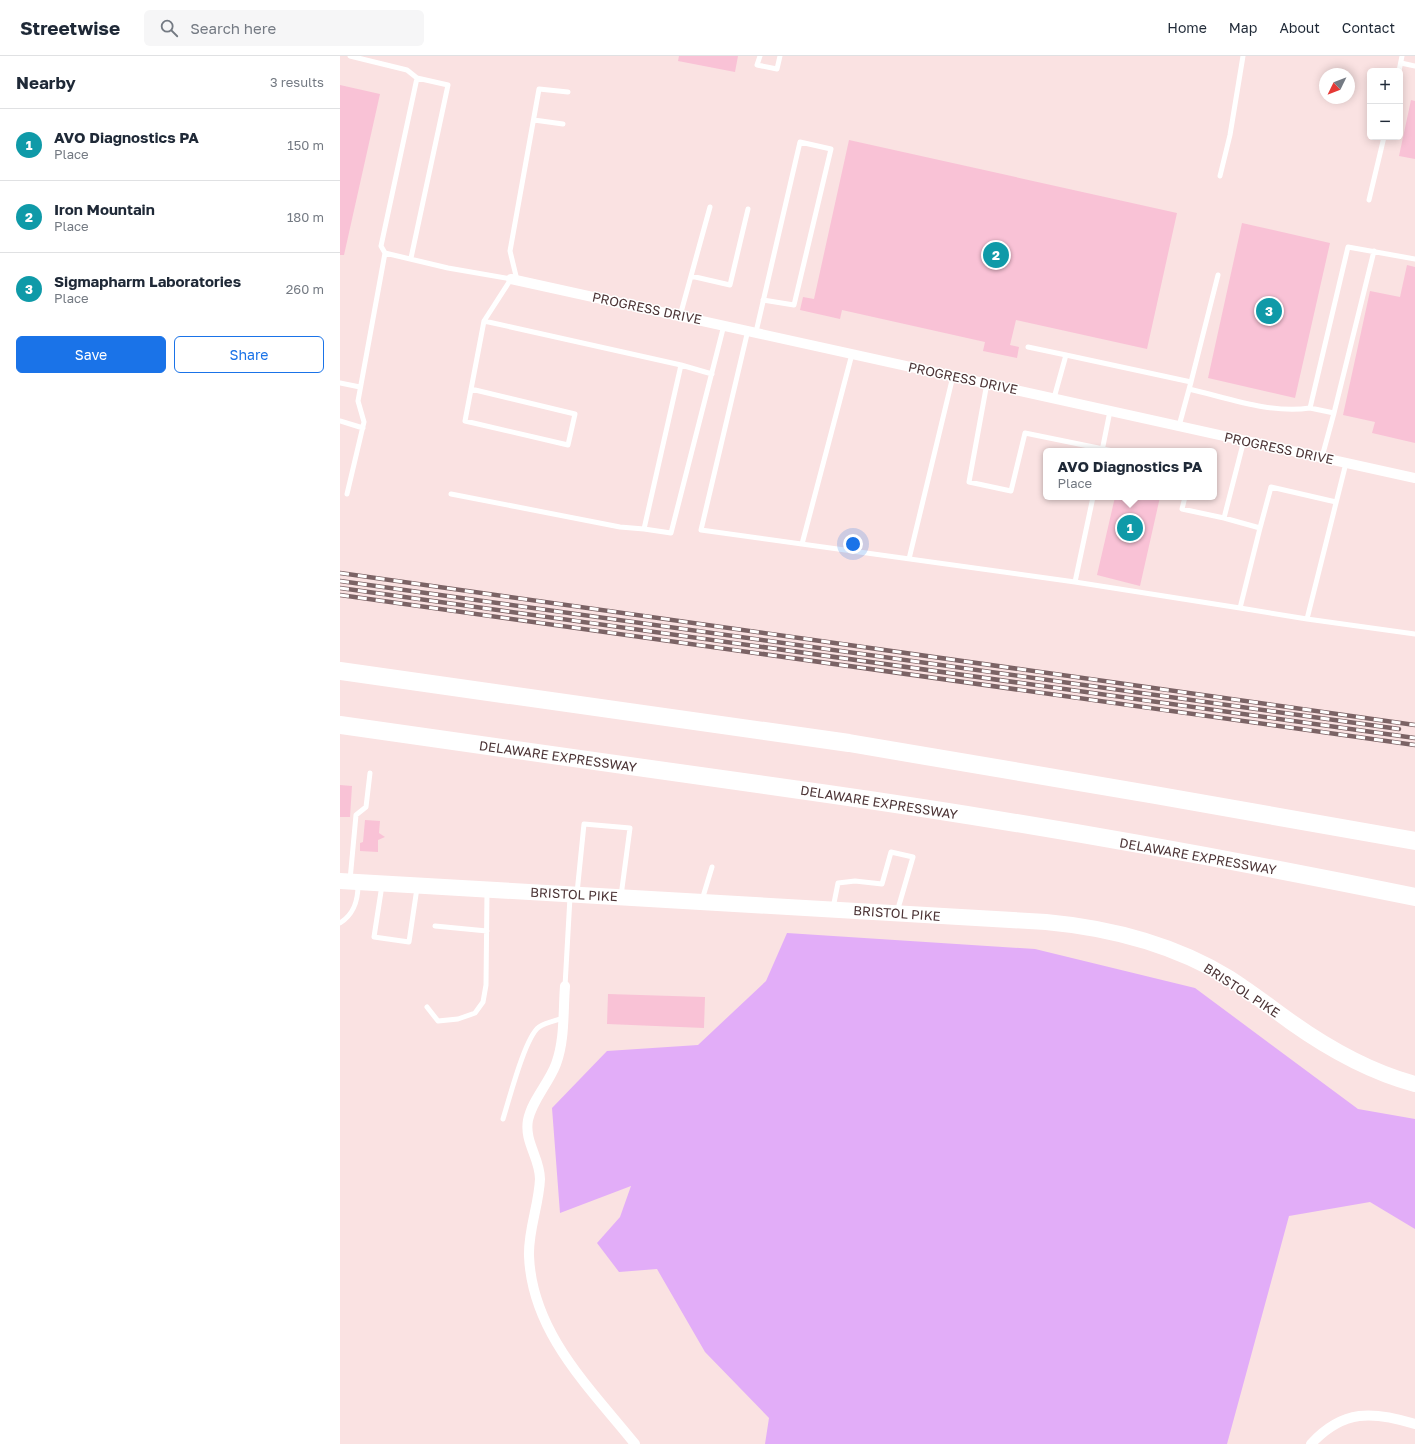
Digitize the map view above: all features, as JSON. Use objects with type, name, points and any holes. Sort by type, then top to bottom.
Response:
[{"type":"highway","points":[[340,671],[849,744],[1155,794],[1415,842]]},
{"type":"highway","name":"DELAWARE EXPRESSWAY","points":[[340,725],[829,794],[981,818],[1163,849],[1415,897]]},
{"type":"main road","name":"BRISTOL PIKE","points":[[349,881],[897,913],[1067,924],[1107,930],[1146,940],[1180,953],[1218,972],[1244,988],[1309,1035],[1349,1058],[1388,1075],[1415,1084]]},
{"type":"street","name":"PROGRESS DRIVE","points":[[514,279],[1415,478]]},
{"type":"street","points":[[565,986],[561,1042],[556,1063],[532,1110],[527,1128],[529,1141],[538,1164],[540,1180],[530,1231],[530,1268],[538,1304],[561,1352],[635,1444]]},
{"type":"street","points":[[1311,1444],[1324,1430],[1339,1422],[1356,1416],[1372,1414],[1388,1415],[1415,1424]]},
{"type":"lane","points":[[350,56],[407,70],[417,78],[448,85],[411,258]]},
{"type":"lane","points":[[760,56],[757,65],[777,69],[780,56]]},
{"type":"lane","points":[[1220,176],[1230,135],[1243,56]]},
{"type":"lane","points":[[1400,68],[1402,56]]},
{"type":"lane","points":[[1401,63],[1415,66]]},
{"type":"lane","points":[[347,494],[364,422],[358,401],[385,253],[381,246],[417,78]]},
{"type":"lane","points":[[471,389],[575,414],[568,445],[465,420],[484,321],[514,279],[510,251],[540,89],[568,92]]},
{"type":"lane","points":[[534,120],[563,124]]},
{"type":"lane","points":[[1369,200],[1383,140]]},
{"type":"lane","points":[[763,300],[794,305],[831,149],[800,142],[763,300],[752,331],[701,530],[1075,582],[1307,619],[1415,634]]},
{"type":"lane","points":[[680,316],[710,207]]},
{"type":"lane","points":[[691,276],[730,285],[748,209]]},
{"type":"lane","points":[[1310,408],[1348,247],[1415,259]]},
{"type":"lane","points":[[1322,457],[1374,252]]},
{"type":"lane","points":[[385,253],[448,268],[514,279]]},
{"type":"lane","points":[[1179,426],[1218,275]]},
{"type":"lane","points":[[484,321],[681,365],[712,374]]},
{"type":"lane","points":[[451,494],[620,527],[671,533],[724,325]]},
{"type":"lane","points":[[1028,347],[1191,382]]},
{"type":"lane","points":[[802,544],[852,354]]},
{"type":"lane","points":[[1054,398],[1066,355]]},
{"type":"lane","points":[[644,529],[681,365]]},
{"type":"lane","points":[[909,559],[953,376]]},
{"type":"lane","points":[[340,382],[360,387]]},
{"type":"lane","points":[[988,384],[969,482],[1011,491],[1025,433],[1093,448]]},
{"type":"lane","points":[[1189,388],[1270,408],[1294,410],[1310,408],[1334,413]]},
{"type":"lane","points":[[1102,448],[1110,410]]},
{"type":"lane","points":[[340,422],[363,428]]},
{"type":"lane","points":[[1224,518],[1244,440]]},
{"type":"lane","points":[[1307,619],[1346,463]]},
{"type":"lane","points":[[1240,608],[1271,487],[1336,502]]},
{"type":"lane","points":[[1075,582],[1092,500]]},
{"type":"lane","points":[[1184,500],[1182,509],[1260,528]]},
{"type":"lane","points":[[340,923],[348,917],[354,909],[358,896],[349,881],[356,815],[366,807],[370,773]]},
{"type":"lane","points":[[565,986],[574,894],[584,824],[630,828],[621,896]]},
{"type":"lane","points":[[832,909],[838,883],[855,881],[882,884],[891,852],[913,857],[897,913]]},
{"type":"lane","points":[[702,901],[712,867]]},
{"type":"lane","points":[[382,883],[374,936],[409,942],[417,885]]},
{"type":"lane","points":[[427,1007],[438,1021],[458,1019],[475,1013],[483,1002],[486,985],[487,889]]},
{"type":"lane","points":[[435,926],[487,931]]},
{"type":"lane","points":[[503,1119],[514,1079],[532,1034],[540,1026],[563,1018]]},
{"type":"shaded area","points":[[787,933],[1035,949],[1195,988],[1358,1109],[1415,1119],[1415,1229],[1370,1202],[1289,1216],[1227,1444],[765,1444],[769,1418],[705,1352],[657,1269],[619,1272],[597,1243],[620,1217],[631,1186],[560,1213],[552,1108],[607,1051],[698,1045],[766,981]]},
{"type":"building","points":[[679,56],[738,56],[735,72],[678,61]]},
{"type":"building","points":[[340,85],[380,94],[344,255],[340,255]]},
{"type":"building","points":[[1411,100],[1415,101],[1415,159],[1399,156]]},
{"type":"building","points":[[849,140],[1177,213],[1147,349],[1016,320],[1010,345],[1019,347],[1017,358],[983,351],[985,342],[842,310],[840,319],[800,310],[803,297],[814,299]]},
{"type":"building","points":[[1242,223],[1330,243],[1295,398],[1208,378]]},
{"type":"building","points":[[1407,265],[1415,267],[1415,443],[1372,433],[1375,422],[1343,415],[1370,291],[1400,297]]},
{"type":"building","points":[[1114,500],[1159,500],[1140,586],[1097,575]]},
{"type":"building","points":[[340,785],[352,786],[350,817],[340,817]]},
{"type":"building","points":[[365,820],[380,821],[379,833],[385,837],[378,840],[378,852],[360,851],[360,843],[363,842]]},
{"type":"building","points":[[608,994],[705,997],[704,1028],[607,1024]]},
{"type":"railway","points":[[340,573],[1415,725]]},
{"type":"railway","points":[[340,581],[1399,729]]},
{"type":"railway","points":[[340,588],[1415,738]]},
{"type":"railway","points":[[340,595],[1415,745]]},
{"type":"place","name":"Iron Mountain","points":[[996,255]]},
{"type":"place","name":"Sigmapharm Laboratories","points":[[1269,311]]},
{"type":"place","name":"AVO Diagnostics PA","points":[[1130,528]]}]
